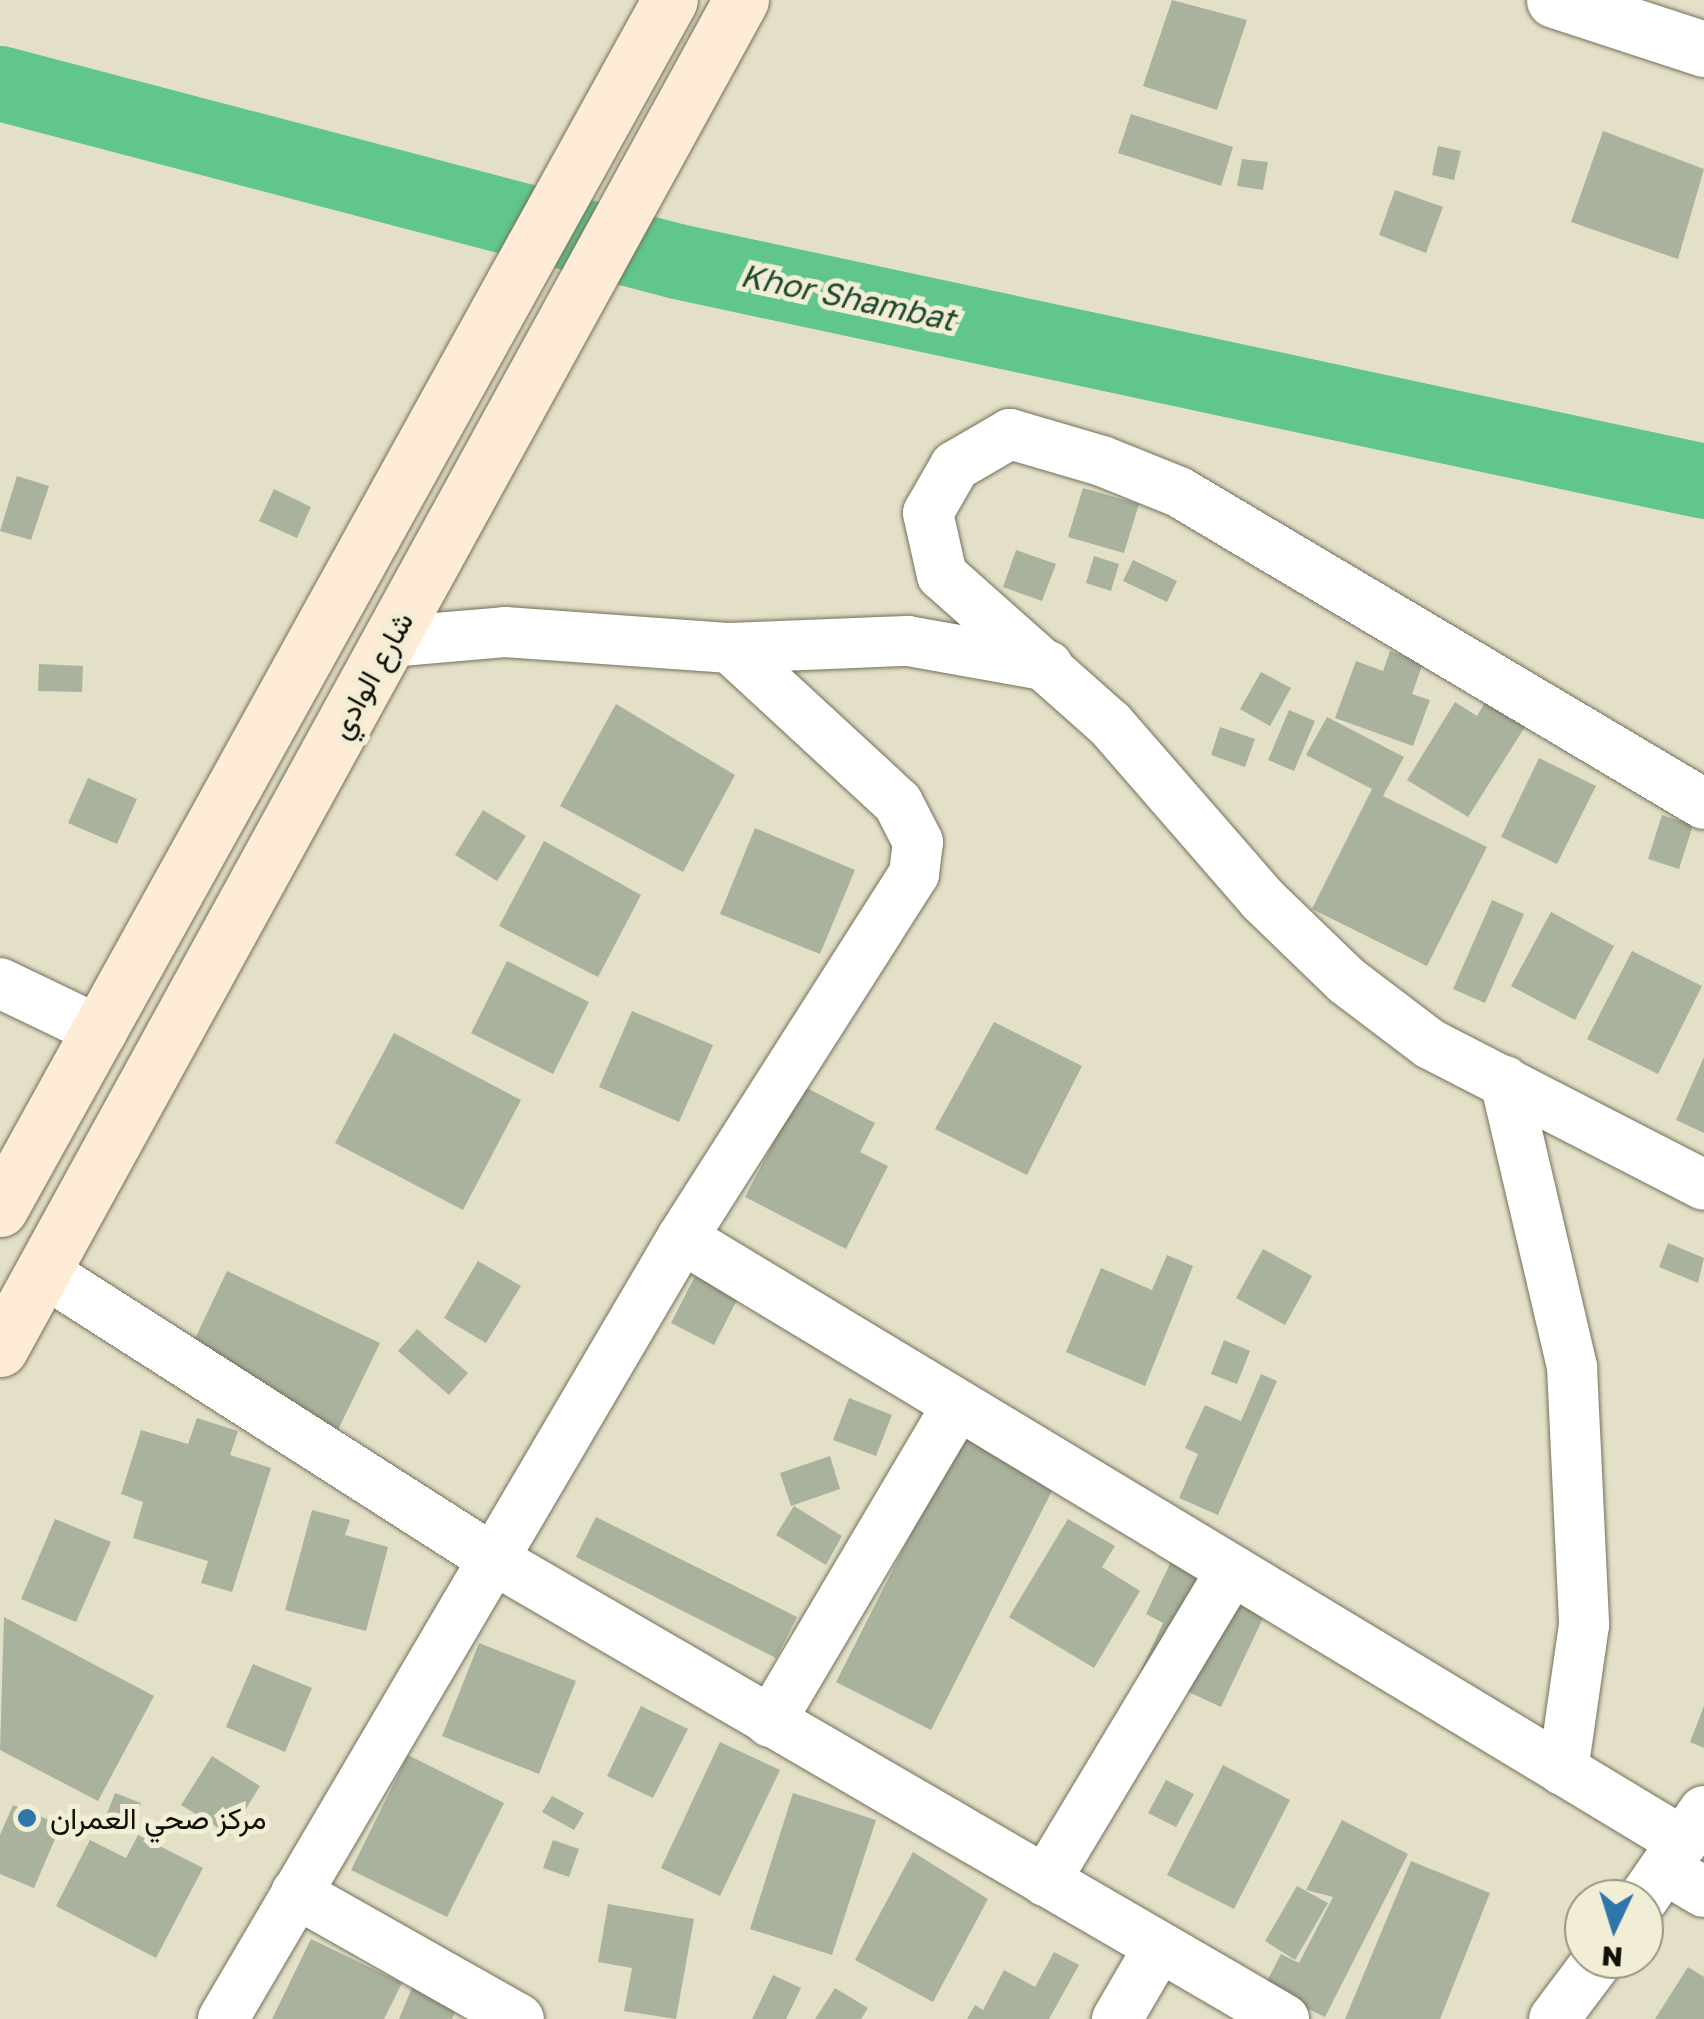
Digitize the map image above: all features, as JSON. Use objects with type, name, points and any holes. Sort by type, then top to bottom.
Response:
[{"type":"main road","name":"شارع الوادي","points":[[0,1209],[102,1032],[670,0]]},
{"type":"main road","name":"شارع الوادي","points":[[0,1349],[680,121],[741,0]]},
{"type":"street","points":[[1554,0],[1704,49]]},
{"type":"street","points":[[1704,804],[1180,492],[1010,434],[955,466],[928,513],[942,576],[1048,666],[1122,738],[1262,899],[1348,980],[1430,1044],[1704,1185]]},
{"type":"street","points":[[389,642],[506,632],[730,648],[908,641],[1048,666]]},
{"type":"street","points":[[222,2019],[682,1238],[914,874],[918,842],[898,804],[730,648]]},
{"type":"street","points":[[0,983],[102,1032]]},
{"type":"street","points":[[1505,1080],[1572,1368],[1584,1625],[1563,1770]]},
{"type":"street","points":[[682,1238],[1563,1770],[1680,1863]]},
{"type":"street","points":[[44,1272],[494,1559],[1284,2019]]},
{"type":"street","points":[[770,1722],[958,1406]]},
{"type":"street","points":[[1045,1880],[1232,1570]]},
{"type":"street","points":[[296,1893],[519,2019]]},
{"type":"street","points":[[1117,2019],[1159,1947]]},
{"type":"street","points":[[1554,2019],[1583,1979]]},
{"type":"building","points":[[1172,0],[1247,20],[1217,110],[1143,86]]},
{"type":"building","points":[[1131,114],[1233,147],[1221,186],[1118,153]]},
{"type":"building","points":[[1603,131],[1704,169],[1678,259],[1571,222]]},
{"type":"building","points":[[1438,146],[1461,151],[1454,180],[1432,175]]},
{"type":"building","points":[[1242,159],[1268,162],[1263,190],[1237,186]]},
{"type":"building","points":[[1395,190],[1443,207],[1426,253],[1379,235]]},
{"type":"building","points":[[17,476],[49,486],[31,540],[0,531]]},
{"type":"building","points":[[1083,488],[1139,504],[1124,553],[1068,537]]},
{"type":"building","points":[[274,489],[311,507],[297,538],[259,521]]},
{"type":"building","points":[[1016,550],[1056,564],[1042,601],[1003,587]]},
{"type":"building","points":[[1094,556],[1119,564],[1111,591],[1086,583]]},
{"type":"building","points":[[1133,560],[1177,581],[1167,602],[1123,581]]},
{"type":"building","points":[[1390,651],[1423,663],[1412,694],[1430,700],[1413,746],[1335,718],[1356,661],[1383,671]]},
{"type":"building","points":[[39,664],[83,666],[82,692],[38,691]]},
{"type":"building","points":[[1261,672],[1291,688],[1270,726],[1240,709]]},
{"type":"building","points":[[1490,694],[1530,719],[1468,817],[1407,780],[1455,702],[1477,716]]},
{"type":"building","points":[[616,704],[735,775],[683,872],[560,806]]},
{"type":"building","points":[[1289,710],[1315,721],[1294,771],[1268,760]]},
{"type":"building","points":[[1327,717],[1404,757],[1383,796],[1487,847],[1427,966],[1312,909],[1372,789],[1306,755]]},
{"type":"building","points":[[1220,727],[1255,739],[1245,767],[1211,755]]},
{"type":"building","points":[[1539,758],[1596,786],[1557,864],[1501,837]]},
{"type":"building","points":[[88,778],[137,799],[117,844],[68,823]]},
{"type":"building","points":[[483,810],[526,836],[497,881],[455,855]]},
{"type":"building","points":[[1662,815],[1693,825],[1679,869],[1648,859]]},
{"type":"building","points":[[755,828],[855,870],[820,954],[720,914]]},
{"type":"building","points":[[544,841],[641,895],[598,977],[499,926]]},
{"type":"building","points":[[1492,900],[1524,914],[1485,1003],[1453,989]]},
{"type":"building","points":[[1551,912],[1614,946],[1575,1020],[1511,986]]},
{"type":"building","points":[[1632,951],[1702,986],[1658,1074],[1587,1039]]},
{"type":"building","points":[[507,961],[589,1002],[553,1074],[471,1033]]},
{"type":"building","points":[[632,1011],[713,1045],[679,1122],[599,1087]]},
{"type":"building","points":[[994,1022],[1082,1066],[1027,1175],[935,1129]]},
{"type":"building","points":[[394,1033],[521,1100],[463,1210],[335,1143]]},
{"type":"building","points":[[1704,1057],[1704,1133],[1676,1120]]},
{"type":"building","points":[[803,1086],[875,1123],[860,1152],[888,1166],[846,1249],[745,1197]]},
{"type":"building","points":[[1668,1243],[1704,1258],[1698,1283],[1659,1267]]},
{"type":"building","points":[[1263,1249],[1312,1276],[1285,1325],[1236,1298]]},
{"type":"building","points":[[1167,1255],[1193,1266],[1145,1386],[1066,1352],[1101,1268],[1152,1290]]},
{"type":"building","points":[[478,1261],[521,1286],[486,1343],[444,1318]]},
{"type":"building","points":[[227,1271],[380,1343],[336,1434],[184,1362]]},
{"type":"building","points":[[695,1276],[738,1298],[714,1345],[671,1323]]},
{"type":"building","points":[[417,1329],[468,1373],[449,1395],[398,1351]]},
{"type":"building","points":[[1224,1340],[1250,1351],[1237,1384],[1211,1374]]},
{"type":"building","points":[[1261,1374],[1277,1381],[1218,1515],[1179,1498],[1198,1454],[1185,1448],[1205,1405],[1241,1421]]},
{"type":"building","points":[[849,1398],[892,1415],[876,1456],[833,1440]]},
{"type":"building","points":[[197,1418],[238,1431],[230,1455],[271,1468],[232,1592],[201,1583],[208,1561],[133,1538],[143,1502],[121,1494],[141,1430],[188,1444]]},
{"type":"building","points":[[963,1431],[1058,1479],[931,1730],[836,1682]]},
{"type":"building","points":[[830,1456],[840,1489],[791,1506],[780,1473]]},
{"type":"building","points":[[794,1506],[842,1536],[826,1565],[776,1535]]},
{"type":"building","points":[[312,1510],[350,1520],[345,1535],[388,1547],[366,1631],[285,1610]]},
{"type":"building","points":[[596,1517],[797,1617],[776,1658],[576,1557]]},
{"type":"building","points":[[55,1519],[111,1542],[76,1622],[21,1599]]},
{"type":"building","points":[[1068,1519],[1115,1546],[1102,1567],[1140,1591],[1094,1668],[1009,1617]]},
{"type":"building","points":[[1178,1547],[1275,1593],[1221,1707],[1141,1670],[1163,1623],[1146,1614]]},
{"type":"building","points":[[4,1617],[154,1696],[98,1801],[0,1750]]},
{"type":"building","points":[[479,1643],[576,1681],[539,1774],[442,1736]]},
{"type":"building","points":[[253,1664],[312,1688],[285,1752],[226,1727]]},
{"type":"building","points":[[641,1706],[688,1729],[653,1798],[607,1776]]},
{"type":"building","points":[[1704,1706],[1704,1748],[1690,1742]]},
{"type":"building","points":[[720,1742],[780,1770],[720,1896],[661,1868]]},
{"type":"building","points":[[408,1755],[504,1803],[447,1917],[351,1870]]},
{"type":"building","points":[[212,1756],[260,1786],[230,1835],[181,1805]]},
{"type":"building","points":[[1223,1765],[1290,1800],[1234,1909],[1167,1875]]},
{"type":"building","points":[[1166,1780],[1194,1794],[1176,1827],[1148,1813]]},
{"type":"building","points":[[115,1793],[141,1803],[132,1826],[106,1816]]},
{"type":"building","points":[[793,1793],[876,1820],[832,1955],[750,1929]]},
{"type":"building","points":[[552,1796],[584,1813],[574,1830],[542,1812]]},
{"type":"building","points":[[13,1805],[61,1825],[34,1888],[0,1874],[0,1835]]},
{"type":"building","points":[[1342,1820],[1408,1854],[1325,2017],[1264,1987],[1281,1954],[1299,1963],[1333,1897],[1306,1890]]},
{"type":"building","points":[[138,1835],[203,1868],[156,1958],[56,1906],[90,1840],[126,1858]]},
{"type":"building","points":[[553,1840],[579,1849],[569,1877],[543,1868]]},
{"type":"building","points":[[913,1852],[988,1899],[933,2002],[855,1960]]},
{"type":"building","points":[[1411,1861],[1490,1893],[1440,2019],[1345,2019]]},
{"type":"building","points":[[1297,1886],[1328,1903],[1295,1960],[1265,1941]]},
{"type":"building","points":[[608,1904],[694,1919],[676,2019],[624,2011],[632,1968],[598,1962]]},
{"type":"building","points":[[311,1939],[402,1983],[384,2019],[272,2019]]},
{"type":"building","points":[[1054,1952],[1079,1965],[1049,2019],[967,2019],[975,2005],[983,2010],[1004,1970],[1035,1987]]},
{"type":"building","points":[[1688,1967],[1704,1977],[1704,2019],[1655,2019]]},
{"type":"building","points":[[773,1975],[801,1988],[786,2019],[752,2019]]},
{"type":"building","points":[[417,1976],[462,1995],[452,2019],[399,2019]]},
{"type":"building","points":[[835,1988],[868,2008],[861,2019],[815,2019]]},
{"type":"waterway","name":"Khor Shambat","points":[[0,83],[677,261],[1704,481]]},
{"type":"place","name":"مركز صحي العمران","points":[[27,1818]]}]
